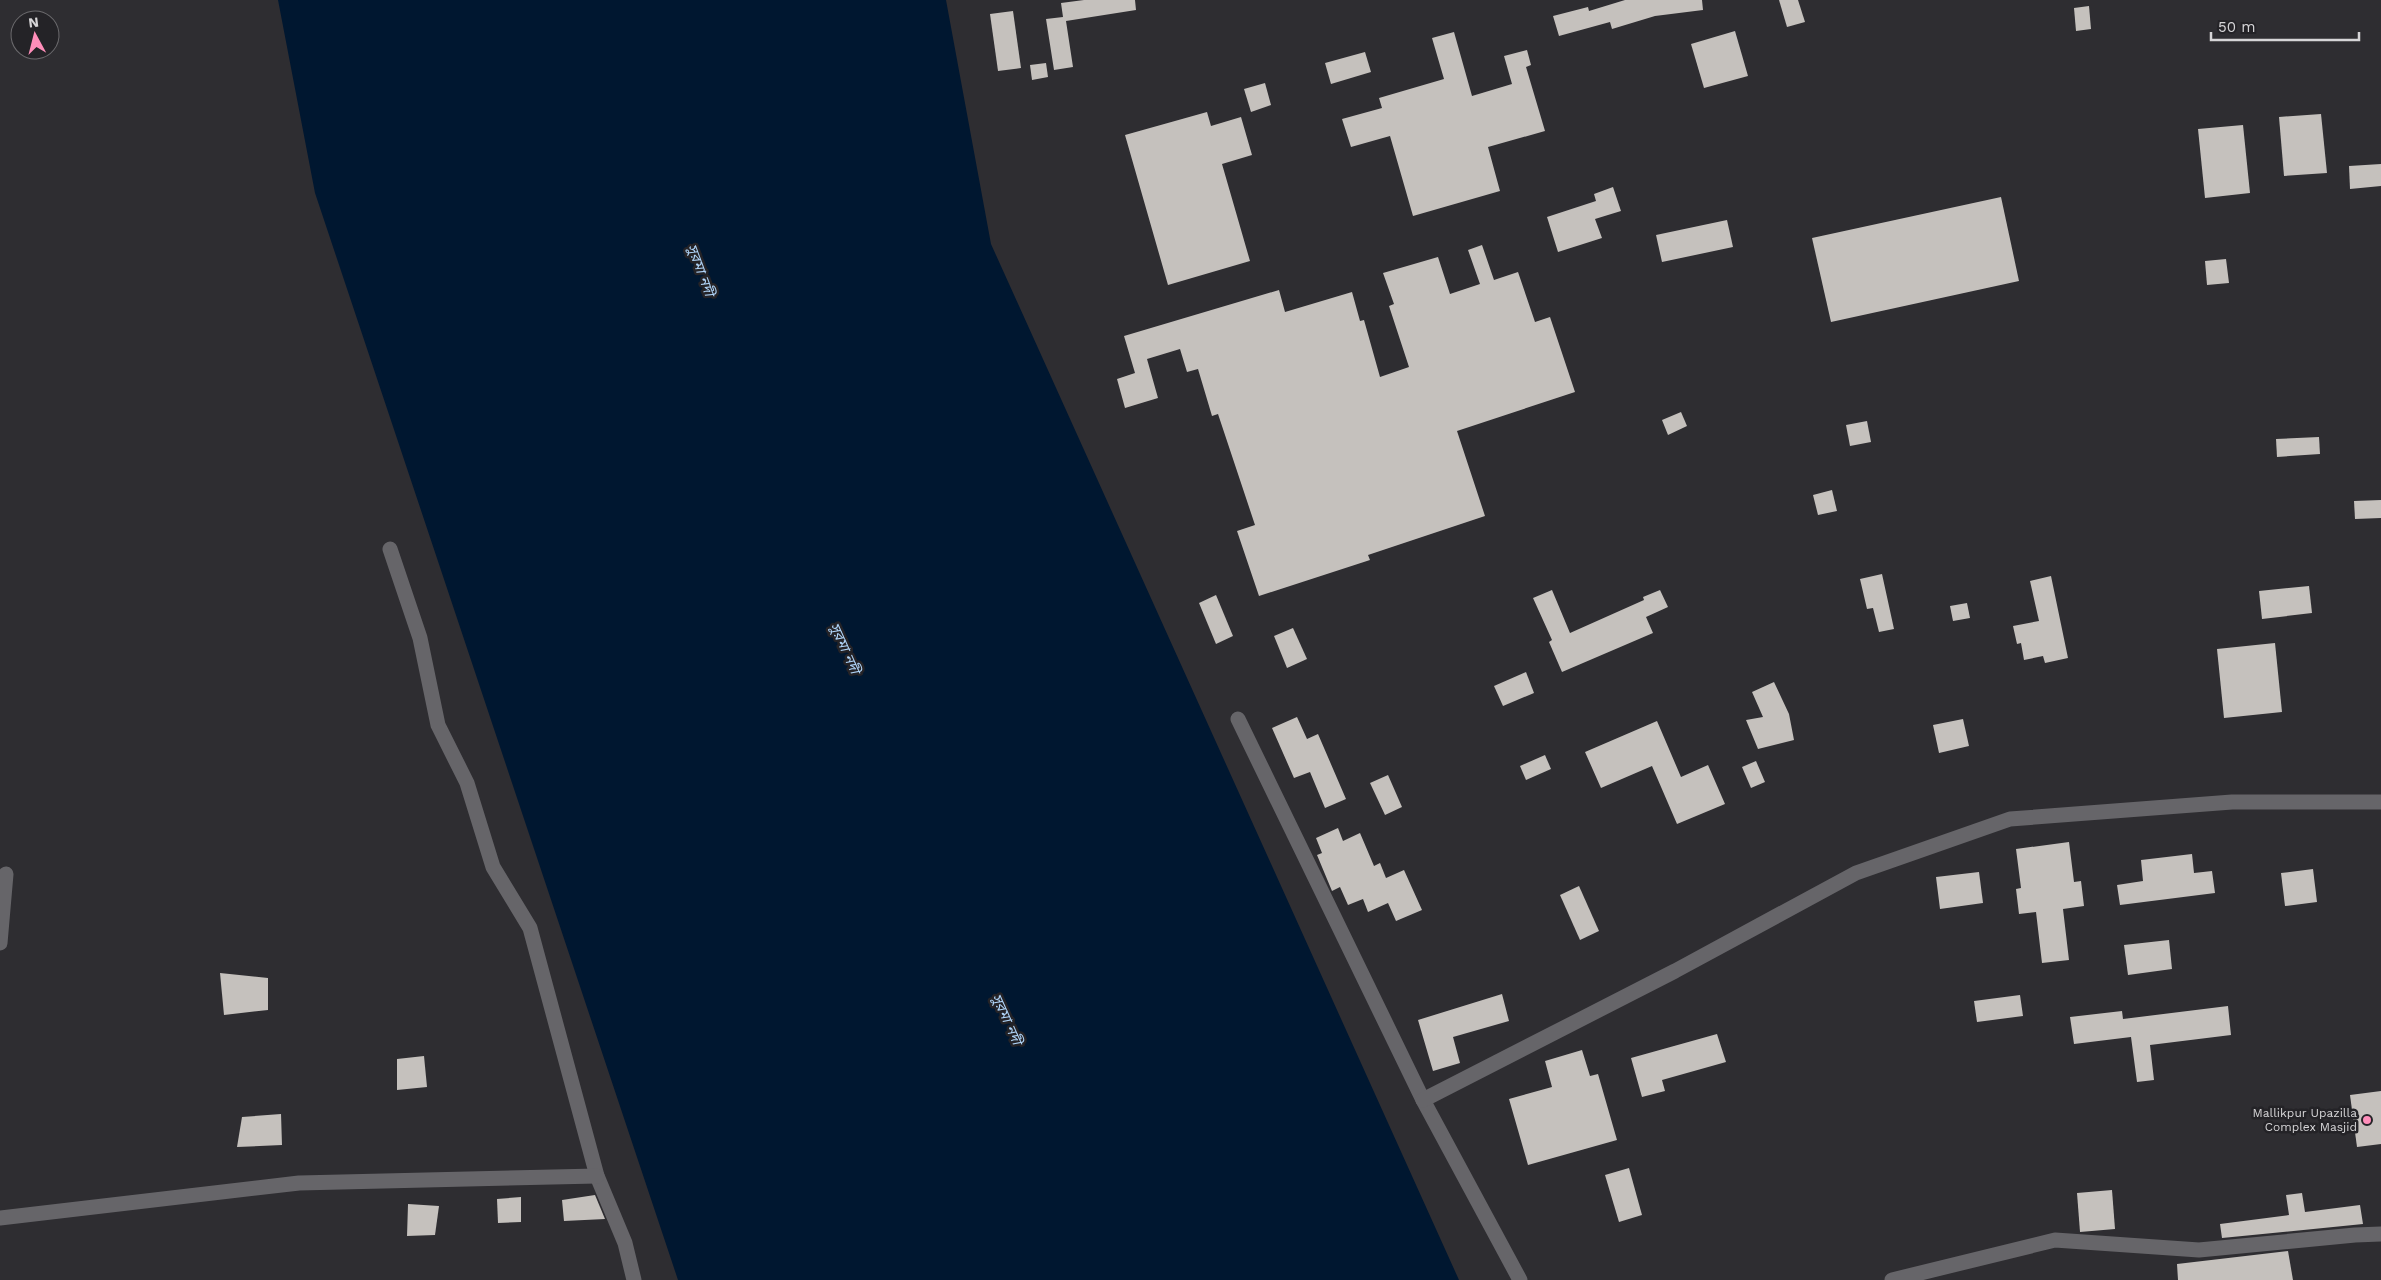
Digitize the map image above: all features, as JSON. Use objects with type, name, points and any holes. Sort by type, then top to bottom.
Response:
[{"type":"street","points":[[390,549],[420,638],[438,725],[467,782],[493,867],[530,928],[597,1176],[625,1243],[634,1280]]},
{"type":"street","points":[[1238,719],[1423,1100],[1520,1280]]},
{"type":"street","points":[[1423,1100],[1675,971],[1856,873],[2010,819],[2232,802],[2381,802]]},
{"type":"street","points":[[0,943],[6,874]]},
{"type":"street","points":[[0,1218],[299,1183],[597,1176]]},
{"type":"street","points":[[1892,1280],[2055,1240],[2199,1250],[2355,1234],[2381,1234]]},
{"type":"water","name":"সুরমা নদী","points":[[278,0],[946,0],[991,244],[1459,1280],[678,1280],[315,193]]},
{"type":"building","points":[[1084,0],[1135,0],[1136,10],[1066,21],[1073,67],[1054,70],[1046,19],[1063,17],[1061,3]]},
{"type":"building","points":[[1625,0],[1702,0],[1703,10],[1655,16],[1612,29],[1610,22],[1559,36],[1553,16],[1588,7],[1589,11]]},
{"type":"building","points":[[1779,0],[1798,0],[1805,22],[1787,27]]},
{"type":"building","points":[[2089,6],[2091,29],[2076,31],[2074,8]]},
{"type":"building","points":[[1013,11],[1021,68],[998,71],[990,14]]},
{"type":"building","points":[[1735,31],[1748,76],[1704,88],[1691,44]]},
{"type":"building","points":[[1454,32],[1472,96],[1512,84],[1504,56],[1527,50],[1531,65],[1526,67],[1545,131],[1488,147],[1500,191],[1413,216],[1390,136],[1351,147],[1342,119],[1382,108],[1379,98],[1444,79],[1432,38]]},
{"type":"building","points":[[1365,52],[1371,72],[1331,84],[1325,63]]},
{"type":"building","points":[[1046,63],[1048,77],[1032,80],[1030,65]]},
{"type":"building","points":[[1265,83],[1271,105],[1251,112],[1244,89]]},
{"type":"building","points":[[1207,112],[1211,126],[1241,117],[1252,155],[1222,164],[1250,261],[1168,285],[1125,135]]},
{"type":"building","points":[[2321,114],[2327,173],[2284,176],[2279,117]]},
{"type":"building","points":[[2243,125],[2250,193],[2205,198],[2198,129]]},
{"type":"building","points":[[2381,164],[2381,186],[2350,189],[2349,166]]},
{"type":"building","points":[[1613,187],[1621,211],[1595,219],[1602,238],[1558,252],[1547,217],[1596,201],[1594,194]]},
{"type":"building","points":[[2001,197],[2019,281],[1831,322],[1812,238]]},
{"type":"building","points":[[1727,220],[1733,247],[1662,262],[1656,235]]},
{"type":"building","points":[[1482,245],[1494,280],[1518,272],[1535,322],[1550,317],[1575,392],[1457,431],[1485,516],[1368,555],[1370,560],[1259,596],[1237,531],[1255,525],[1218,414],[1212,416],[1198,369],[1187,372],[1180,349],[1147,359],[1158,398],[1125,408],[1117,379],[1135,373],[1124,336],[1279,290],[1285,312],[1352,292],[1360,321],[1364,320],[1380,377],[1409,367],[1389,306],[1394,304],[1383,273],[1438,257],[1450,294],[1480,284],[1468,250]]},
{"type":"building","points":[[2226,259],[2229,283],[2207,285],[2205,261]]},
{"type":"building","points":[[1681,412],[1687,426],[1668,435],[1662,420]]},
{"type":"building","points":[[1867,421],[1871,442],[1850,446],[1846,425]]},
{"type":"building","points":[[2319,437],[2320,454],[2277,457],[2276,439]]},
{"type":"building","points":[[1832,490],[1837,511],[1818,515],[1813,495]]},
{"type":"building","points":[[2381,500],[2381,518],[2355,519],[2354,501]]},
{"type":"building","points":[[1882,574],[1894,629],[1879,632],[1873,608],[1867,609],[1860,579]]},
{"type":"building","points":[[2051,576],[2068,658],[2045,663],[2043,656],[2024,660],[2021,643],[2017,644],[2013,626],[2039,621],[2030,581]]},
{"type":"building","points":[[2309,586],[2312,613],[2262,619],[2259,591]]},
{"type":"building","points":[[1552,590],[1570,633],[1644,600],[1643,597],[1660,590],[1668,607],[1646,617],[1653,633],[1562,672],[1549,642],[1552,640],[1533,598]]},
{"type":"building","points":[[1216,595],[1233,636],[1216,644],[1199,603]]},
{"type":"building","points":[[1967,603],[1970,618],[1953,621],[1950,606]]},
{"type":"building","points":[[1293,628],[1307,659],[1287,668],[1274,636]]},
{"type":"building","points":[[2275,643],[2282,712],[2224,718],[2217,649]]},
{"type":"building","points":[[1526,672],[1534,693],[1503,706],[1494,686]]},
{"type":"building","points":[[1774,682],[1789,714],[1794,740],[1758,749],[1746,720],[1763,717],[1752,692]]},
{"type":"building","points":[[1297,717],[1307,739],[1318,734],[1346,799],[1325,808],[1310,772],[1294,778],[1272,728]]},
{"type":"building","points":[[1963,719],[1969,746],[1939,753],[1933,725]]},
{"type":"building","points":[[1657,721],[1681,777],[1708,765],[1725,804],[1677,824],[1652,766],[1601,788],[1585,752]]},
{"type":"building","points":[[1545,755],[1551,769],[1526,780],[1520,766]]},
{"type":"building","points":[[1756,761],[1765,782],[1751,788],[1742,767]]},
{"type":"building","points":[[1388,775],[1402,807],[1385,815],[1370,783]]},
{"type":"building","points":[[1338,828],[1343,841],[1360,833],[1374,866],[1380,863],[1386,878],[1404,870],[1422,910],[1396,921],[1388,903],[1368,912],[1363,899],[1348,905],[1340,887],[1332,891],[1317,855],[1322,853],[1316,838]]},
{"type":"building","points":[[2069,842],[2074,882],[2081,881],[2084,906],[2063,909],[2069,960],[2042,963],[2036,912],[2019,914],[2016,889],[2021,888],[2016,849]]},
{"type":"building","points":[[2192,854],[2194,873],[2212,871],[2215,893],[2120,905],[2117,885],[2143,881],[2141,860]]},
{"type":"building","points":[[2313,869],[2317,902],[2285,906],[2281,873]]},
{"type":"building","points":[[1979,872],[1983,903],[1940,909],[1936,877]]},
{"type":"building","points":[[1579,886],[1599,931],[1580,940],[1560,895]]},
{"type":"building","points":[[2169,940],[2172,969],[2128,975],[2124,945]]},
{"type":"building","points":[[220,973],[268,978],[268,1010],[224,1015]]},
{"type":"building","points":[[1502,994],[1509,1021],[1453,1037],[1460,1063],[1433,1071],[1418,1020]]},
{"type":"building","points":[[2020,995],[2023,1016],[1977,1022],[1974,1001]]},
{"type":"building","points":[[2228,1006],[2231,1035],[2150,1045],[2154,1080],[2137,1082],[2131,1037],[2074,1044],[2070,1017],[2122,1011],[2123,1019]]},
{"type":"building","points":[[1717,1034],[1726,1062],[1662,1080],[1665,1091],[1642,1097],[1631,1058]]},
{"type":"building","points":[[1582,1050],[1590,1076],[1598,1074],[1617,1140],[1528,1165],[1509,1099],[1552,1087],[1545,1061]]},
{"type":"building","points":[[424,1056],[427,1087],[397,1090],[397,1059]]},
{"type":"building","name":"Mallikpur Upazilla Complex Masjid","points":[[2381,1091],[2381,1144],[2357,1147],[2350,1095]]},
{"type":"building","points":[[281,1114],[282,1145],[237,1147],[242,1117]]},
{"type":"building","points":[[1629,1168],[1642,1215],[1619,1222],[1605,1175]]},
{"type":"building","points":[[2112,1190],[2115,1229],[2080,1232],[2077,1193]]},
{"type":"building","points":[[2302,1193],[2305,1212],[2360,1205],[2363,1224],[2222,1238],[2220,1224],[2289,1215],[2286,1195]]},
{"type":"building","points":[[595,1195],[605,1219],[564,1221],[562,1200]]},
{"type":"building","points":[[521,1197],[521,1222],[498,1223],[497,1199]]},
{"type":"building","points":[[408,1204],[439,1206],[435,1235],[407,1236]]},
{"type":"building","points":[[2288,1251],[2293,1280],[2178,1280],[2177,1264]]},
{"type":"place","name":"Mallikpur Upazilla Complex Masjid","points":[[2367,1120]]}]
